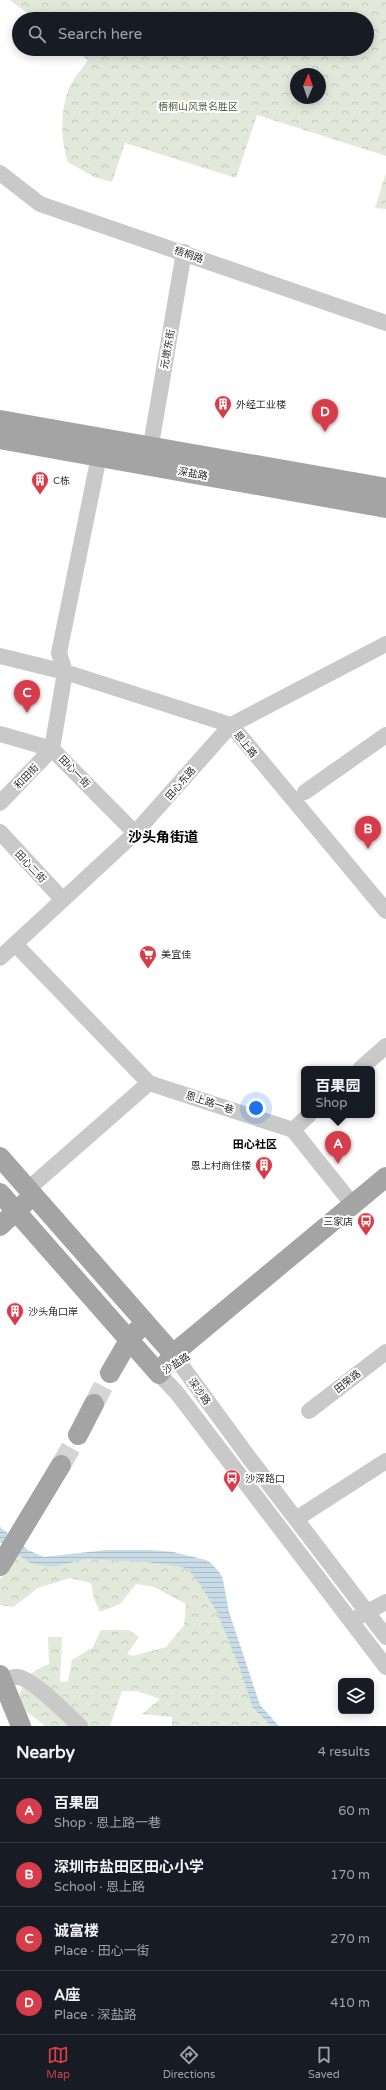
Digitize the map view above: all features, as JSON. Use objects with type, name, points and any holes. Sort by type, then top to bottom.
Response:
[{"type":"main road","name":"深盐路","points":[[0,420],[386,488]]},
{"type":"main road","name":"深盐路","points":[[0,439],[386,508]]},
{"type":"main road","points":[[147,465],[151,446]]},
{"type":"main road","name":"深沙路","points":[[0,1158],[176,1358]]},
{"type":"main road","name":"沙盐路","points":[[159,1374],[386,1177]]},
{"type":"main road","points":[[0,1226],[17,1212],[27,1200],[28,1189]]},
{"type":"main road","name":"深沙路","points":[[0,1193],[130,1339],[159,1374]]},
{"type":"main road","name":"沙盐路","points":[[176,1358],[386,1193]]},
{"type":"main road","points":[[110,1373],[130,1339],[138,1331],[149,1326]]},
{"type":"main road","points":[[78,1434],[94,1404]]},
{"type":"main road","points":[[0,1566],[61,1465]]},
{"type":"main road","points":[[1,1678],[21,1726]]},
{"type":"street","name":"梧桐路","points":[[0,173],[40,204],[184,252],[386,323]]},
{"type":"street","name":"元墩东街","points":[[151,446],[184,252]]},
{"type":"street","points":[[52,748],[65,672],[59,654],[98,456]]},
{"type":"street","name":"田心东路","points":[[0,958],[135,833],[231,725],[386,644]]},
{"type":"street","name":"恩上路","points":[[0,656],[65,672],[231,725],[386,911]]},
{"type":"street","name":"田心一街","points":[[0,734],[52,748],[135,833]]},
{"type":"street","points":[[305,792],[386,736]]},
{"type":"street","name":"和田街","points":[[0,803],[52,748]]},
{"type":"street","name":"田心二街","points":[[0,832],[63,900]]},
{"type":"street","name":"恩上路一巷","points":[[15,944],[149,1082],[293,1130]]},
{"type":"street","points":[[363,1066],[386,1046]]},
{"type":"street","points":[[28,1189],[149,1082]]},
{"type":"street","points":[[306,1118],[293,1130],[353,1205]]},
{"type":"street","name":"田荣路","points":[[309,1411],[386,1352]]},
{"type":"street","name":"深沙路","points":[[176,1358],[250,1459],[386,1637]]},
{"type":"street","name":"深沙路","points":[[159,1374],[177,1393],[386,1667]]},
{"type":"street","points":[[296,1519],[386,1461]]},
{"type":"street","points":[[351,1621],[386,1602]]},
{"type":"street","points":[[1,1678],[17,1677],[25,1679],[40,1690],[80,1726]]},
{"type":"green space","name":"梧桐山风景名胜区","points":[[10,0],[386,0],[386,156],[257,115],[236,178],[125,143],[112,182],[94,177],[68,162],[62,135],[62,125],[66,97],[75,78],[88,60],[83,56],[374,56],[374,12],[26,12]]},
{"type":"green space","points":[[386,173],[386,209],[375,208]]},
{"type":"green space","points":[[106,1550],[174,1552],[208,1561],[229,1626],[260,1709],[277,1726],[172,1726],[172,1717],[142,1714],[160,1699],[137,1691],[122,1691],[110,1726],[45,1726],[17,1704],[24,1684],[30,1675],[49,1664],[48,1637],[62,1637],[60,1682],[68,1681],[72,1660],[93,1647],[101,1630],[129,1630],[139,1637],[127,1654],[133,1656],[166,1647],[184,1625],[186,1604],[154,1587],[136,1584],[120,1604],[100,1612],[94,1599],[91,1583],[70,1578],[38,1588],[13,1607],[0,1605],[0,1579],[18,1555],[45,1557]]},
{"type":"water","points":[[0,1527],[28,1550],[44,1557],[108,1550],[152,1550],[173,1552],[206,1560],[211,1563],[220,1573],[223,1580],[229,1612],[260,1705],[279,1726],[271,1726],[253,1708],[239,1666],[217,1612],[200,1584],[187,1568],[147,1562],[87,1559],[52,1567],[39,1565],[30,1563],[0,1542]]},
{"type":"tunnel","points":[[94,1404],[110,1373]]},
{"type":"tunnel","points":[[61,1465],[78,1435]]},
{"type":"place","name":"外经工业楼","points":[[223,419]]},
{"type":"place","name":"A座","points":[[325,432]]},
{"type":"place","name":"C栋","points":[[40,495]]},
{"type":"place","name":"诚富楼","points":[[27,713]]},
{"type":"place","name":"深圳市盐田区田心小学","points":[[368,849]]},
{"type":"place","name":"美宜佳","points":[[148,969]]},
{"type":"place","name":"百果园","points":[[338,1164]]},
{"type":"place","name":"恩上村商住楼","points":[[264,1180]]},
{"type":"place","name":"三家店","points":[[366,1236]]},
{"type":"place","name":"沙头角口岸","points":[[15,1326]]},
{"type":"place","name":"沙深路口","points":[[232,1493]]},
{"type":"district","name":"沙头角街道","points":[[163,837]]},
{"type":"district","name":"田心社区","points":[[255,1144]]}]
